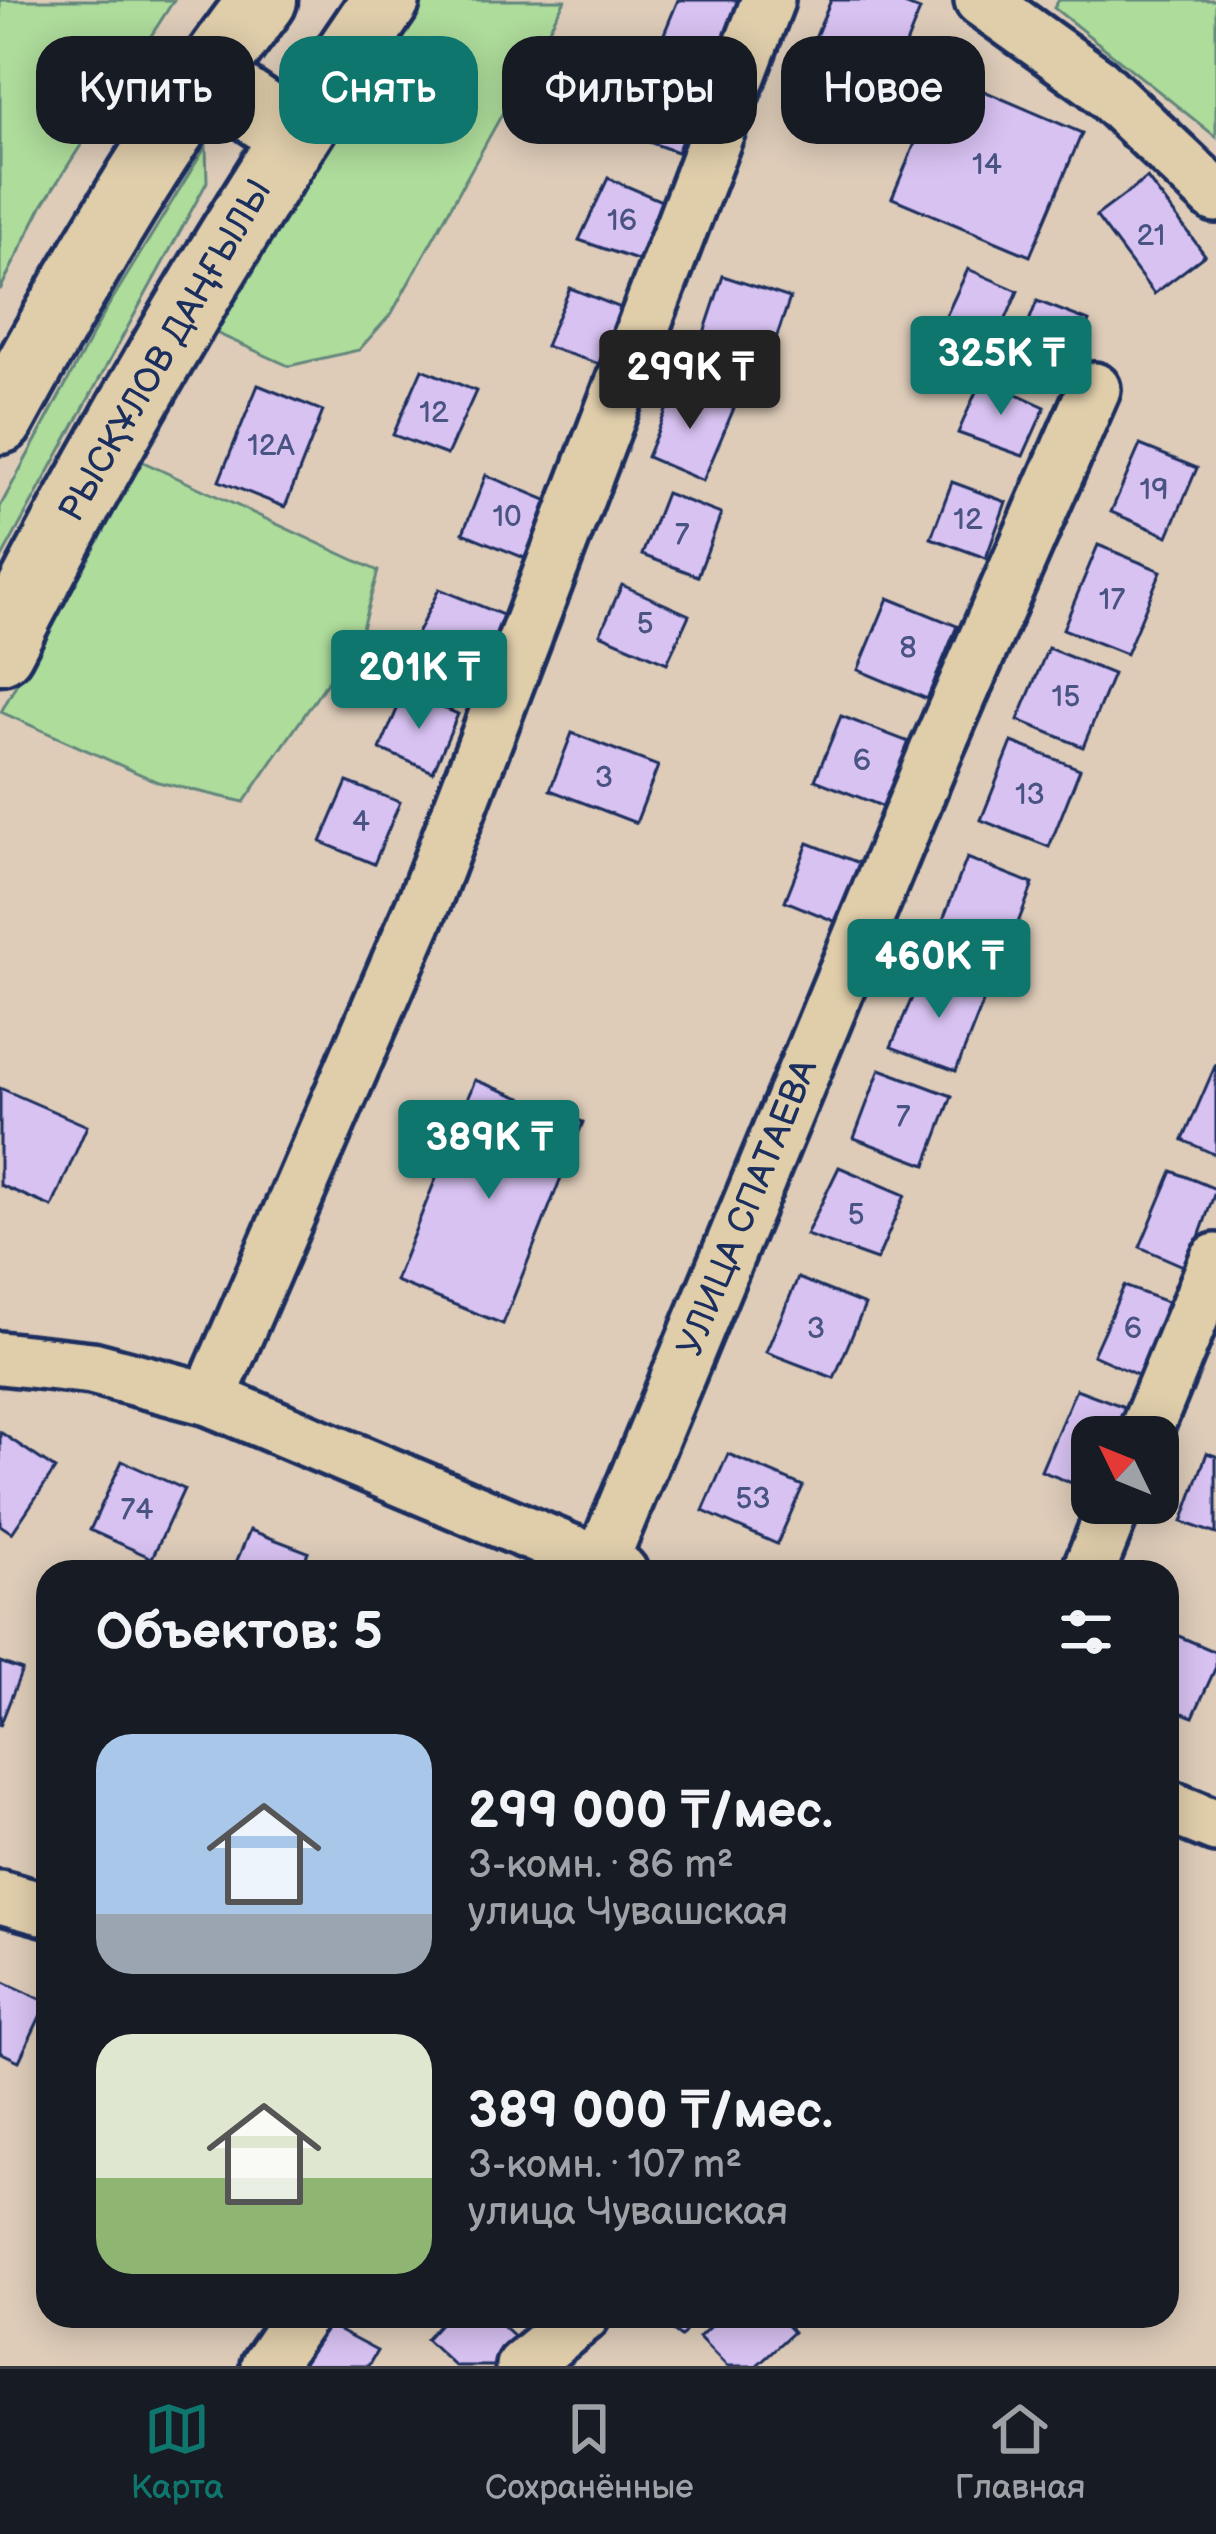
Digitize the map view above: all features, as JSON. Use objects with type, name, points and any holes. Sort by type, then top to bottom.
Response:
[{"type":"main road","points":[[236,36],[263,0]]},
{"type":"main road","name":"РЫСҚҰЛОВ ДАҢҒЫЛЫ","points":[[361,36],[386,0]]},
{"type":"main road","points":[[0,420],[67,298],[163,144]]},
{"type":"main road","name":"РЫСҚҰЛОВ ДАҢҒЫЛЫ","points":[[0,650],[162,346],[287,144]]},
{"type":"street","points":[[209,1399],[426,897],[768,0]]},
{"type":"street","points":[[981,0],[1097,82],[1216,196]]},
{"type":"street","name":"УЛИЦА СПАТАЕВА","points":[[614,1560],[936,751],[1094,389]]},
{"type":"street","points":[[1153,1416],[1216,1260]]},
{"type":"street","points":[[0,1358],[92,1368],[209,1399],[592,1560]]},
{"type":"street","points":[[1093,1560],[1108,1524]]},
{"type":"street","points":[[1179,1811],[1216,1826]]},
{"type":"street","points":[[0,1897],[36,1907]]},
{"type":"street","points":[[267,2366],[293,2328]]},
{"type":"street","points":[[522,2366],[568,2328]]},
{"type":"green space","points":[[0,0],[174,0],[151,36],[36,36],[36,144],[82,144],[42,206],[0,290]]},
{"type":"green space","points":[[413,0],[565,0],[545,36],[502,36],[502,114],[392,313],[359,350],[289,366],[205,328],[322,144],[478,144],[478,36],[390,36]]},
{"type":"green space","points":[[1059,0],[1216,0],[1216,137],[1054,8]]},
{"type":"green space","points":[[206,146],[207,182],[0,561],[0,507],[104,313]]},
{"type":"green space","points":[[139,460],[378,571],[360,635],[244,802],[158,782],[1,712]]},
{"type":"building","points":[[678,0],[746,0],[731,36],[664,34]]},
{"type":"building","points":[[831,0],[894,0],[920,10],[909,36],[816,36]]},
{"type":"building","points":[[985,92],[1082,133],[1030,256],[892,198],[915,144],[985,144]]},
{"type":"building","points":[[655,144],[680,144],[677,152]]},
{"type":"building","points":[[608,178],[664,202],[640,261],[579,240]]},
{"type":"building","points":[[1147,178],[1205,255],[1154,294],[1096,216]]},
{"type":"building","points":[[968,269],[1018,291],[993,349],[939,331]]},
{"type":"building","points":[[723,276],[790,298],[769,359],[703,336]]},
{"type":"building","points":[[570,288],[629,311],[605,366],[545,346]]},
{"type":"building","points":[[1037,301],[1089,321],[1065,382],[1013,362]]},
{"type":"building","points":[[422,369],[476,391],[447,455],[393,435]]},
{"type":"building","points":[[982,378],[1045,407],[1023,456],[958,433]]},
{"type":"building","points":[[677,384],[734,408],[703,481],[647,457]]},
{"type":"building","points":[[258,385],[323,411],[285,507],[219,481]]},
{"type":"building","points":[[1140,445],[1197,468],[1168,536],[1111,512]]},
{"type":"building","points":[[486,475],[551,502],[527,559],[463,533]]},
{"type":"building","points":[[952,482],[1006,502],[986,558],[931,538]]},
{"type":"building","points":[[666,493],[721,514],[698,576],[642,555]]},
{"type":"building","points":[[1098,545],[1161,571],[1126,654],[1063,629]]},
{"type":"building","points":[[622,585],[689,615],[667,663],[600,634]]},
{"type":"building","points":[[439,589],[503,615],[481,671],[412,644]]},
{"type":"building","points":[[888,598],[957,626],[927,699],[858,670]]},
{"type":"building","points":[[1048,648],[1113,674],[1083,747],[1018,720]]},
{"type":"building","points":[[405,691],[458,714],[433,772],[380,749]]},
{"type":"building","points":[[841,716],[909,742],[884,807],[815,780]]},
{"type":"building","points":[[572,733],[658,766],[636,823],[550,790]]},
{"type":"building","points":[[1012,742],[1080,769],[1049,847],[981,820]]},
{"type":"building","points":[[347,782],[400,802],[374,864],[321,842]]},
{"type":"building","points":[[808,843],[862,864],[839,923],[785,901]]},
{"type":"building","points":[[967,858],[1033,884],[1002,964],[936,938]]},
{"type":"building","points":[[923,972],[986,995],[956,1071],[891,1047]]},
{"type":"building","points":[[1216,1064],[1216,1155],[1183,1140]]},
{"type":"building","points":[[880,1069],[952,1096],[926,1165],[854,1138]]},
{"type":"building","points":[[475,1080],[583,1122],[503,1324],[395,1281]]},
{"type":"building","points":[[0,1088],[87,1126],[52,1207],[0,1185]]},
{"type":"building","points":[[839,1167],[905,1195],[877,1260],[806,1235]]},
{"type":"building","points":[[1172,1171],[1216,1189],[1188,1268],[1140,1247]]},
{"type":"building","points":[[798,1278],[865,1305],[834,1378],[766,1352]]},
{"type":"building","points":[[1124,1286],[1173,1304],[1142,1377],[1093,1355]]},
{"type":"building","points":[[1076,1389],[1130,1409],[1127,1416],[1071,1416],[1071,1483],[1041,1471]]},
{"type":"building","points":[[0,1432],[55,1469],[12,1533],[0,1525]]},
{"type":"building","points":[[1207,1453],[1216,1456],[1216,1534],[1182,1522]]},
{"type":"building","points":[[728,1454],[803,1486],[777,1544],[703,1511]]},
{"type":"building","points":[[122,1461],[184,1489],[152,1558],[90,1530]]},
{"type":"building","points":[[250,1530],[308,1552],[305,1560],[237,1560]]},
{"type":"building","points":[[1179,1636],[1216,1652],[1216,1667],[1193,1717],[1179,1712]]},
{"type":"building","points":[[0,1662],[22,1670],[0,1726]]},
{"type":"building","points":[[0,1980],[36,1997],[36,2025],[19,2061],[0,2052]]},
{"type":"building","points":[[321,2328],[333,2328],[377,2351],[368,2366],[297,2366]]},
{"type":"building","points":[[436,2328],[505,2328],[520,2342],[498,2366],[455,2366],[426,2339]]},
{"type":"building","points":[[708,2328],[789,2328],[793,2332],[756,2366],[727,2366],[699,2337]]}]
